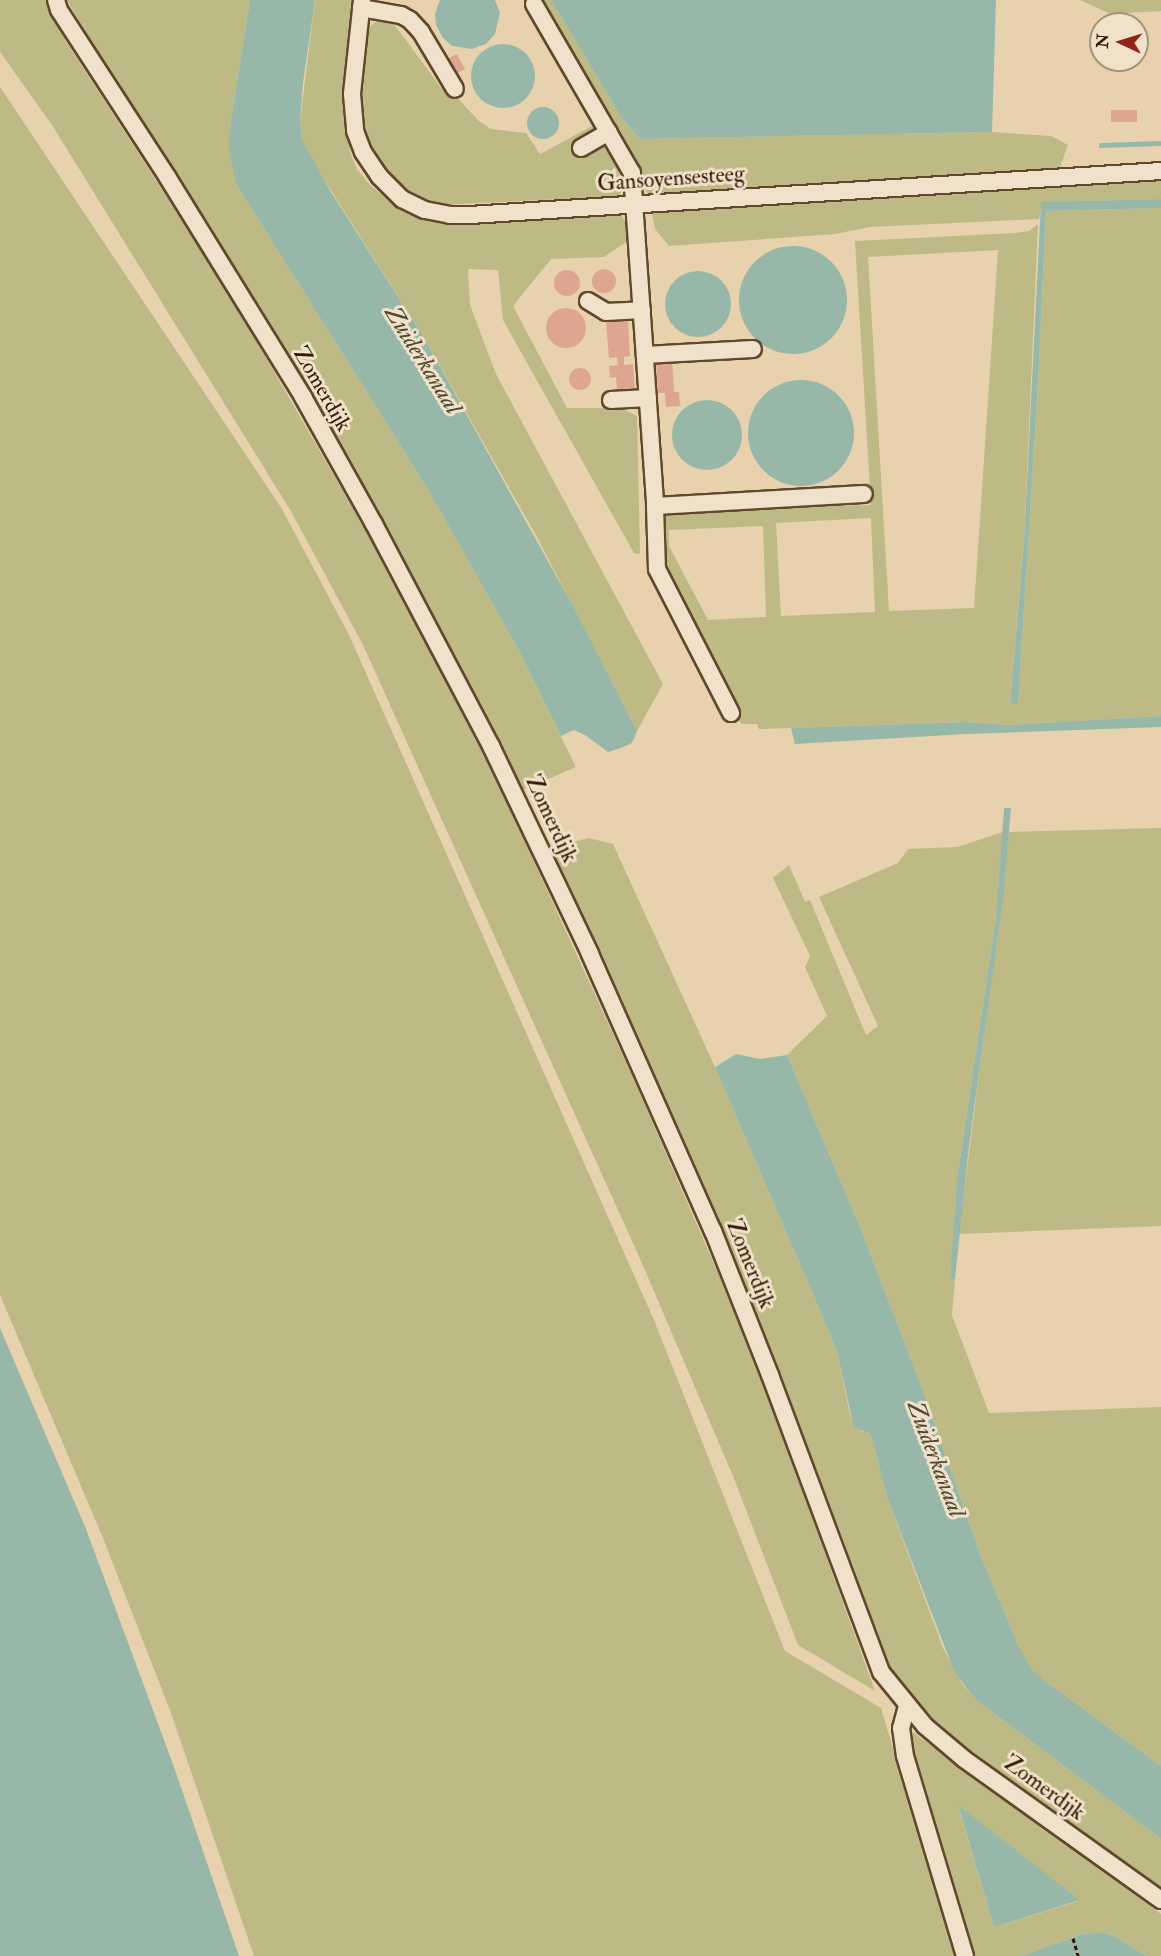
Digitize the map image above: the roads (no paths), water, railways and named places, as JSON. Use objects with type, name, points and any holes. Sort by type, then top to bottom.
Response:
[{"type":"street","name":"Zomerdijk","points":[[56,0],[59,10],[168,177],[303,398],[380,534],[486,736],[590,954],[687,1172],[770,1376],[881,1672],[907,1707],[964,1759],[1161,1900]]},
{"type":"street","points":[[362,4],[401,15],[410,20],[421,32],[455,89]]},
{"type":"street","name":"Gansoyensesteeg","points":[[362,4],[352,94],[355,131],[363,152],[379,176],[402,199],[426,210],[450,215],[1161,171]]},
{"type":"street","points":[[534,4],[632,172],[655,506],[657,569],[731,713]]},
{"type":"street","points":[[581,148],[609,132]]},
{"type":"street","points":[[588,301],[606,312],[642,310]]},
{"type":"street","points":[[645,355],[753,350]]},
{"type":"street","points":[[610,400],[648,398]]},
{"type":"street","points":[[655,506],[864,494]]},
{"type":"street","points":[[907,1707],[901,1728],[905,1756],[965,1956]]},
{"type":"water","name":"Zuiderkanaal","points":[[250,0],[315,0],[303,83],[300,121],[302,140],[331,192],[423,336],[574,608],[637,731],[632,743],[608,752],[574,730],[561,736],[518,649],[426,486],[236,184],[229,150],[229,132]]},
{"type":"water","points":[[440,0],[495,0],[500,13],[495,34],[486,44],[472,49],[452,46],[443,38],[436,25],[435,14]]},
{"type":"water","points":[[551,0],[996,0],[992,132],[640,139],[621,117]]},
{"type":"water","points":[[497,44],[509,44],[526,53],[533,64],[535,76],[533,88],[526,99],[509,108],[497,108],[485,103],[476,94],[471,82],[471,70],[476,58],[485,49]]},
{"type":"water","points":[[543,107],[554,112],[559,123],[554,134],[543,139],[532,134],[527,123],[532,112]]},
{"type":"water","points":[[1161,199],[1161,208],[1046,211],[1038,385],[1018,704],[1010,704],[1024,541],[1041,202]]},
{"type":"water","points":[[793,246],[814,250],[831,262],[843,279],[847,300],[843,321],[831,338],[814,350],[793,354],[772,350],[755,338],[743,321],[739,300],[743,279],[755,262],[772,250]]},
{"type":"water","points":[[704,271],[722,280],[729,291],[731,304],[729,317],[722,328],[711,335],[692,337],[674,328],[667,317],[665,298],[674,280],[685,273]]},
{"type":"water","points":[[801,380],[821,384],[839,395],[850,413],[854,433],[850,453],[839,471],[821,482],[801,486],[781,482],[763,471],[752,453],[748,433],[752,413],[763,395],[781,384]]},
{"type":"water","points":[[707,400],[726,406],[736,416],[742,435],[736,454],[726,464],[707,470],[688,464],[678,454],[672,435],[678,416],[688,406]]},
{"type":"water","points":[[1161,716],[1161,727],[966,734],[795,744],[791,728],[966,722],[1009,725]]},
{"type":"water","points":[[1004,808],[1011,808],[1004,890],[969,1146],[955,1279],[950,1278],[957,1179],[996,917]]},
{"type":"water","name":"Zuiderkanaal","points":[[736,1054],[760,1059],[787,1055],[860,1227],[924,1393],[980,1554],[1017,1643],[1031,1668],[1044,1680],[1161,1766],[1161,1839],[975,1699],[954,1671],[887,1497],[873,1441],[869,1433],[854,1428],[837,1352],[831,1336],[715,1067]]},
{"type":"water","points":[[0,1328],[86,1529],[174,1767],[239,1956],[0,1956]]},
{"type":"water","points":[[958,1805],[1080,1900],[994,1927]]},
{"type":"water","points":[[1101,1932],[1114,1936],[1147,1956],[1021,1956],[1083,1934]]},
{"type":"waterway","points":[[1101,145],[1161,143]]}]
